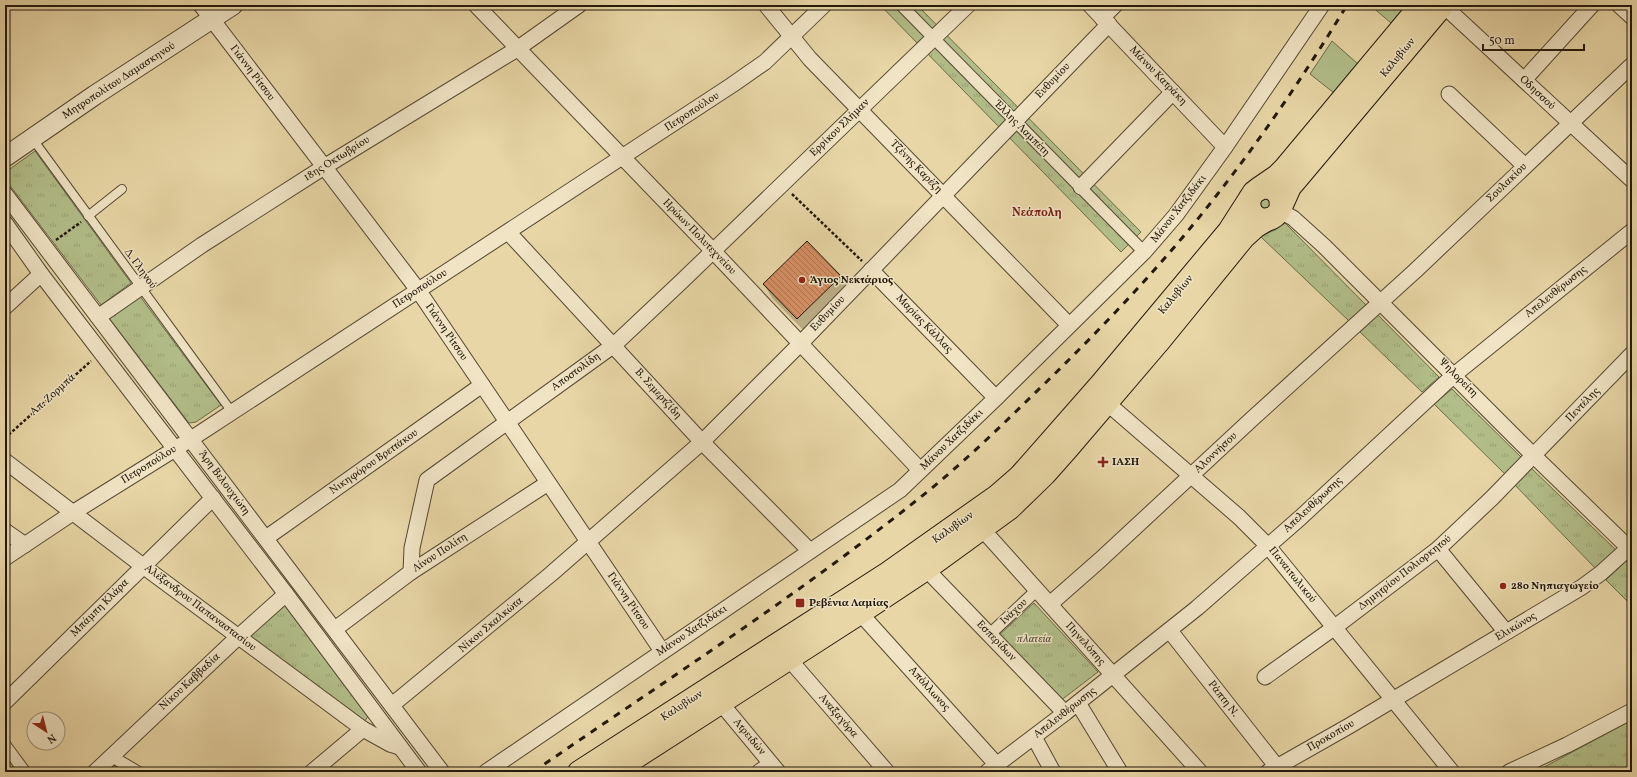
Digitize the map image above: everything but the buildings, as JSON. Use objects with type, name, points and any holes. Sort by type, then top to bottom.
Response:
[{"type":"main road","name":"Καλυβίων","points":[[613,772],[926,569],[976,522],[1068,422],[1229,231],[1254,194],[1286,168],[1420,5]]},
{"type":"main road","name":"Καλυβίων","points":[[580,772],[888,573],[976,522],[1010,508],[1045,474],[1107,403],[1244,237],[1276,212],[1300,174],[1443,5]]},
{"type":"main road","points":[[1254,194],[1264,187],[1275,190],[1281,198],[1276,212]]},
{"type":"street","name":"Μητροπολίτου Δαμασκηνού","points":[[5,158],[207,12],[233,5]]},
{"type":"street","name":"Ηρώων Πολυτεχνείου","points":[[476,5],[713,251],[920,470]]},
{"type":"street","name":"18ης Οκτωβρίου","points":[[98,317],[202,245],[324,167],[517,49],[579,5]]},
{"type":"street","name":"Τζένης Καρέζη","points":[[766,5],[810,59],[1069,325]]},
{"type":"street","name":"Πετροπούλου","points":[[5,558],[508,233],[745,77],[765,62],[824,5]]},
{"type":"street","name":"Έλλης Λαμπέτη","points":[[901,5],[1144,252]]},
{"type":"street","name":"Ερρίκου Σλήμαν","points":[[713,251],[968,5]]},
{"type":"street","name":"Μάνου Κατράκη","points":[[1090,5],[1225,148]]},
{"type":"street","name":"Ευθυμίου","points":[[588,542],[702,442],[800,344],[1015,121],[1105,21],[1115,5]]},
{"type":"street","name":"Οδησσού","points":[[1443,5],[1632,180]]},
{"type":"street","points":[[1524,80],[1592,5]]},
{"type":"street","points":[[1619,5],[1632,17]]},
{"type":"street","name":"Μάνου Χατζιδάκι","points":[[486,772],[894,494],[996,398],[1144,252],[1176,215],[1225,148],[1318,7]]},
{"type":"street","name":"Γιάννη Ρίτσου","points":[[207,12],[418,290],[662,651]]},
{"type":"street","name":"Σουλακίου","points":[[1382,302],[1632,65]]},
{"type":"street","points":[[1081,187],[1173,92]]},
{"type":"street","points":[[1449,94],[1525,166]]},
{"type":"street","name":"Άρη Βελουχιώτη","points":[[5,194],[442,772]]},
{"type":"street","name":"Ψηλορείτη","points":[[1276,212],[1287,213],[1306,229],[1382,302],[1533,455],[1631,548]]},
{"type":"street","name":"Άρη Βελουχιώτη","points":[[5,223],[41,274],[286,594],[419,772]]},
{"type":"street","name":"Απελευθέρωσης","points":[[992,768],[1170,631],[1268,546],[1454,375],[1632,231]]},
{"type":"street","name":"Β. Σεμερτζίδη","points":[[508,233],[614,345],[702,442],[810,552]]},
{"type":"street","name":"Αποστολίδη","points":[[411,572],[412,548],[427,480],[614,345],[713,251]]},
{"type":"street","name":"Μαρίας Κάλλας","points":[[871,270],[996,398]]},
{"type":"street","points":[[5,307],[41,274]]},
{"type":"street","name":"Αλοννήσου","points":[[1050,604],[1382,302]]},
{"type":"street","name":"Πεντέλης","points":[[1533,455],[1632,354]]},
{"type":"street","name":"Νικηφόρου Βρεττάκου","points":[[266,538],[482,385]]},
{"type":"street","name":"Παναιτωλικού","points":[[1107,403],[1239,517],[1268,546],[1452,772]]},
{"type":"street","name":"Δημητρίου Πολιορκητού","points":[[1265,677],[1335,627],[1438,549],[1533,455]]},
{"type":"street","name":"Αλέξανδρου Παπαναστασίου","points":[[5,461],[143,566],[363,729],[390,744],[400,747]]},
{"type":"street","name":"Λίνου Πολίτη","points":[[335,629],[411,572],[548,483]]},
{"type":"street","name":"Μπάμπη Κλάρα","points":[[5,702],[213,498]]},
{"type":"street","name":"Πηνελόπης","points":[[976,522],[1200,772]]},
{"type":"street","points":[[5,531],[25,545]]},
{"type":"street","name":"Νίκου Σκαλκώτα","points":[[392,705],[507,612],[588,542]]},
{"type":"street","name":"Ελικώνος","points":[[1394,699],[1586,584],[1601,574],[1631,548]]},
{"type":"street","points":[[1438,549],[1506,632]]},
{"type":"street","name":"Εσπερίδων","points":[[926,569],[1065,713]]},
{"type":"street","name":"Ινάχου","points":[[990,634],[1037,590]]},
{"type":"street","name":"Νίκου Καββαδία","points":[[95,772],[238,637],[286,594]]},
{"type":"street","name":"Απόλλωνος","points":[[860,613],[992,768]]},
{"type":"street","name":"Ράπτη Ν.","points":[[1170,631],[1273,769]]},
{"type":"street","name":"Αναξαγόρα","points":[[789,659],[887,772]]},
{"type":"street","name":"Προκοπίου","points":[[1273,769],[1394,699]]},
{"type":"street","name":"Ατρειδών","points":[[720,702],[769,769]]},
{"type":"street","points":[[1078,703],[1120,772]]},
{"type":"street","points":[[1509,772],[1567,745],[1632,711]]},
{"type":"street","points":[[312,772],[363,729]]},
{"type":"street","points":[[1034,737],[1053,772]]},
{"type":"street","points":[[5,745],[25,772]]},
{"type":"street","points":[[111,756],[138,772]]},
{"type":"lane","name":"Δ. Γληνού","points":[[32,138],[232,412]]},
{"type":"lane","points":[[88,216],[122,189]]},
{"type":"path","points":[[782,184],[871,270]]},
{"type":"path","points":[[46,248],[88,216]]},
{"type":"path","name":"Απ. Ζορμπά","points":[[5,438],[101,353]]},
{"type":"green space","points":[[880,5],[917,5],[1141,232],[1121,252]]},
{"type":"green space","points":[[1370,5],[1406,5],[1391,23]]},
{"type":"green space","points":[[1332,41],[1358,64],[1334,93],[1310,74]]},
{"type":"green space","points":[[35,151],[131,283],[101,305],[5,179],[5,174],[7,171]]},
{"type":"green space","points":[[1268,193],[1273,210],[1256,208]]},
{"type":"green space","points":[[1285,223],[1367,306],[1350,322],[1260,236],[1275,230]]},
{"type":"green space","points":[[139,295],[221,405],[196,422],[189,423],[109,318]]},
{"type":"green space","points":[[1378,315],[1439,377],[1422,392],[1360,332]]},
{"type":"green space","points":[[1452,389],[1522,458],[1506,475],[1434,404]]},
{"type":"green space","points":[[1529,466],[1616,550],[1596,569],[1513,483]]},
{"type":"green space","points":[[1626,561],[1632,567],[1632,606],[1606,580]]},
{"type":"green space","points":[[284,602],[369,715],[364,722],[248,636]]},
{"type":"green space","name":"πλατεία","points":[[1034,603],[1098,672],[1060,701],[997,637]]},
{"type":"green space","points":[[1632,720],[1632,772],[1535,772]]},
{"type":"green space","points":[[5,752],[20,772],[5,772]]},
{"type":"green space","points":[[114,765],[126,772],[106,772]]},
{"type":"railway","points":[[533,772],[775,606],[823,571],[933,487],[992,434],[1101,327],[1165,258],[1205,210],[1297,84],[1347,5]]},
{"type":"place","name":"Άγιος Νεκτάριος","points":[[802,280]]},
{"type":"place","name":"ΙΑΣΗ","points":[[1103,462]]},
{"type":"place","name":"28ο Νηπιαγωγείο","points":[[1503,586]]},
{"type":"place","name":"Ρεβένια Λαμίας","points":[[800,603]]},
{"type":"district","name":"Νεάπολη","points":[[1037,213]]}]
